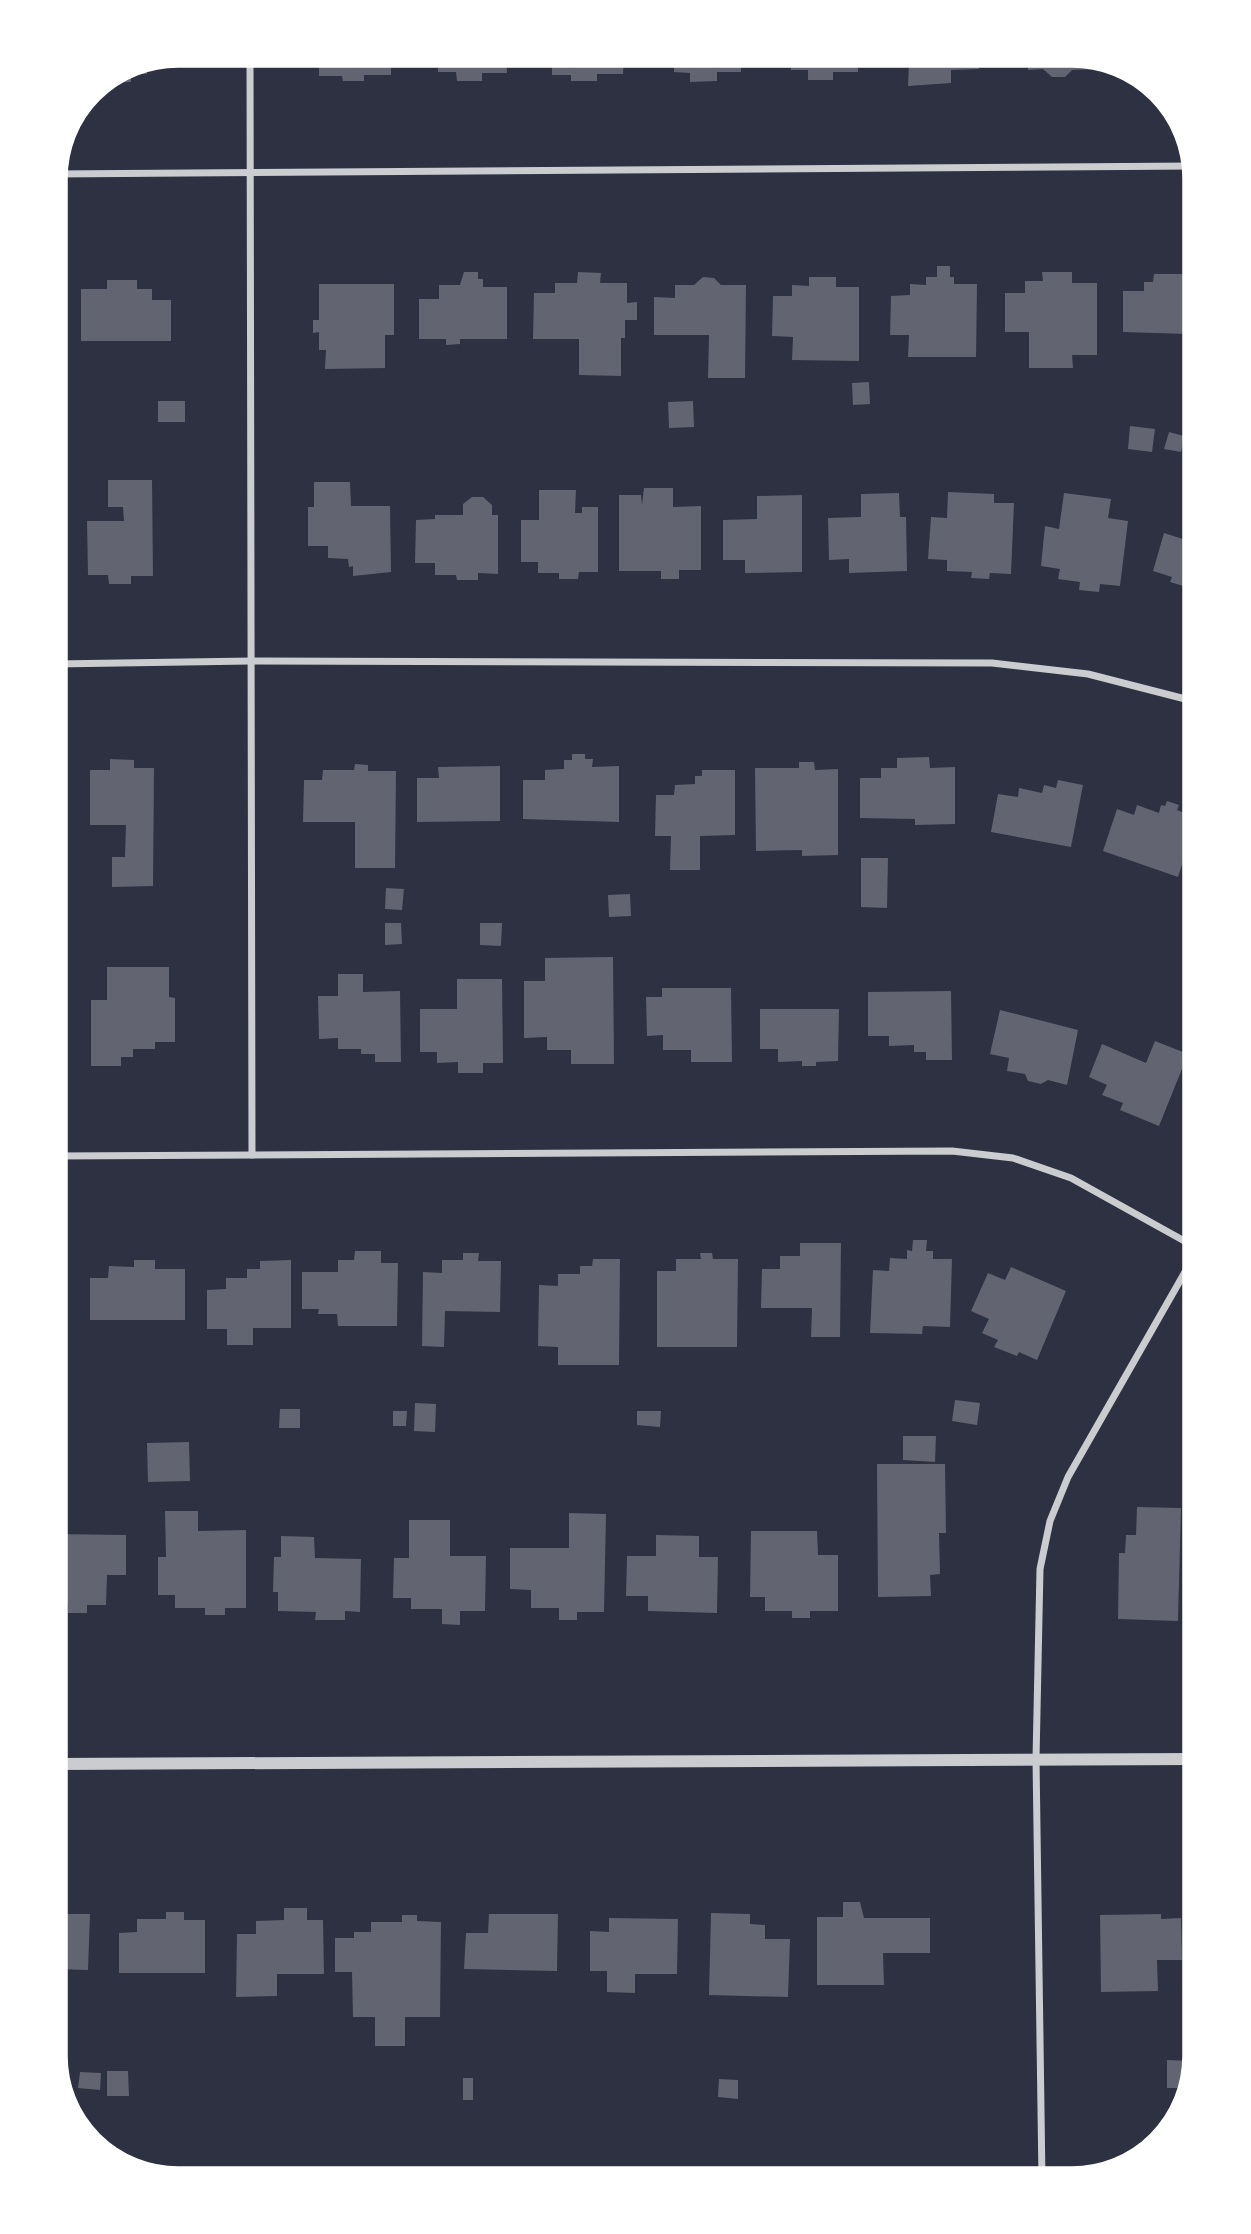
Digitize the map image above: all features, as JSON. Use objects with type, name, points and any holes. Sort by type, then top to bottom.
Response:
[{"type":"street","points":[[250,67],[252,1155]]},
{"type":"street","points":[[67,174],[1183,166]]},
{"type":"street","points":[[67,664],[251,661],[992,663],[1088,674],[1184,699]]},
{"type":"street","points":[[67,1156],[952,1150],[1013,1158],[1071,1178],[1184,1242]]},
{"type":"street","points":[[1042,2168],[1036,1759],[1040,1569],[1050,1521],[1068,1477],[1184,1272]]},
{"type":"street","points":[[67,1764],[1184,1759]]},
{"type":"building","points":[[319,67],[391,67],[391,75],[364,75],[364,81],[343,81],[342,76],[319,76]]},
{"type":"building","points":[[438,67],[507,67],[507,73],[482,73],[482,81],[457,81],[456,72],[438,72]]},
{"type":"building","points":[[552,67],[623,67],[623,74],[597,74],[597,81],[571,81],[571,75],[552,75]]},
{"type":"building","points":[[674,67],[741,67],[741,72],[717,72],[717,81],[690,82],[690,73],[674,72]]},
{"type":"building","points":[[791,67],[858,67],[858,72],[833,72],[833,80],[808,80],[808,70],[791,70]]},
{"type":"building","points":[[909,67],[979,67],[951,70],[951,83],[908,86]]},
{"type":"building","points":[[1028,67],[1095,69],[1072,70],[1065,77],[1052,77],[1043,69],[1028,70]]},
{"type":"building","points":[[937,266],[950,266],[950,277],[954,277],[954,284],[977,284],[976,357],[908,357],[909,335],[890,335],[891,296],[910,295],[910,284],[926,285],[926,277],[937,277]]},
{"type":"building","points":[[464,272],[478,272],[478,279],[483,279],[483,287],[507,287],[507,339],[460,339],[460,344],[446,345],[446,339],[419,339],[419,299],[439,299],[439,285],[460,285]]},
{"type":"building","points":[[578,272],[601,273],[600,283],[627,283],[627,303],[637,302],[637,320],[625,320],[625,338],[621,338],[621,376],[579,375],[579,339],[533,339],[534,293],[555,293],[555,283],[577,283]]},
{"type":"building","points":[[1042,272],[1072,272],[1072,283],[1097,283],[1097,355],[1072,355],[1073,368],[1029,368],[1029,332],[1005,332],[1005,293],[1025,293],[1025,281],[1043,281]]},
{"type":"building","points":[[1154,274],[1184,274],[1184,334],[1123,332],[1123,291],[1144,291],[1144,282],[1153,282]]},
{"type":"building","points":[[703,277],[714,278],[721,285],[746,285],[745,378],[708,378],[709,335],[654,335],[654,297],[675,298],[675,285],[694,285]]},
{"type":"building","points":[[809,277],[836,277],[836,287],[859,287],[859,361],[792,360],[793,337],[772,336],[773,296],[792,296],[792,285],[809,286]]},
{"type":"building","points":[[107,280],[137,280],[137,289],[152,289],[152,300],[171,300],[171,341],[81,341],[81,289],[107,289]]},
{"type":"building","points":[[319,284],[394,284],[394,335],[385,335],[385,368],[325,369],[326,350],[319,350],[319,332],[313,333],[313,320],[319,320]]},
{"type":"building","points":[[869,382],[870,404],[853,405],[852,383]]},
{"type":"building","points":[[158,401],[185,401],[185,422],[158,422]]},
{"type":"building","points":[[693,401],[694,427],[669,428],[668,402]]},
{"type":"building","points":[[1130,426],[1155,429],[1152,452],[1128,449]]},
{"type":"building","points":[[1169,432],[1184,436],[1181,452],[1164,449]]},
{"type":"building","points":[[108,480],[152,480],[153,576],[131,576],[131,584],[109,584],[108,575],[88,575],[87,521],[124,521],[123,507],[108,507]]},
{"type":"building","points":[[314,482],[350,482],[351,506],[390,506],[391,572],[353,576],[353,566],[349,567],[348,559],[328,558],[328,546],[308,546],[308,507],[314,507]]},
{"type":"building","points":[[644,488],[673,488],[673,507],[701,506],[701,570],[679,570],[679,579],[661,579],[661,571],[619,571],[619,495],[641,495],[642,505]]},
{"type":"building","points":[[539,490],[576,490],[575,513],[582,513],[582,507],[598,507],[598,572],[579,572],[578,579],[559,579],[559,573],[538,573],[538,562],[521,562],[521,520],[539,520]]},
{"type":"building","points":[[948,492],[994,494],[994,503],[1014,503],[1011,574],[990,573],[989,579],[971,578],[972,572],[947,571],[947,560],[928,559],[931,517],[947,518]]},
{"type":"building","points":[[899,493],[900,517],[906,517],[907,571],[849,573],[849,559],[829,560],[828,518],[861,517],[861,494]]},
{"type":"building","points":[[1064,493],[1111,499],[1108,518],[1128,521],[1120,586],[1100,584],[1099,592],[1079,590],[1080,582],[1058,579],[1060,569],[1041,566],[1045,526],[1059,529]]},
{"type":"building","points":[[802,495],[802,572],[745,573],[745,560],[723,560],[723,520],[757,519],[757,496]]},
{"type":"building","points":[[472,497],[483,497],[492,505],[492,515],[498,515],[498,574],[478,573],[478,580],[457,580],[456,575],[435,575],[435,563],[415,563],[416,520],[435,519],[435,515],[463,515],[463,504]]},
{"type":"building","points":[[1164,533],[1183,539],[1184,536],[1184,586],[1170,582],[1172,577],[1153,571]]},
{"type":"building","points":[[572,754],[585,754],[585,759],[593,759],[592,767],[619,766],[619,822],[523,819],[523,780],[545,780],[545,770],[564,769],[564,760],[572,760]]},
{"type":"building","points":[[929,757],[930,768],[955,767],[955,824],[915,825],[915,819],[860,818],[860,778],[881,778],[881,768],[897,768],[897,758]]},
{"type":"building","points":[[110,759],[134,760],[134,768],[154,768],[153,886],[112,887],[112,857],[125,857],[126,825],[90,825],[90,770],[110,770]]},
{"type":"building","points":[[799,762],[814,762],[815,770],[838,769],[838,855],[802,856],[802,850],[756,851],[755,768],[799,768]]},
{"type":"building","points":[[355,764],[368,765],[368,771],[396,771],[395,868],[355,868],[355,822],[303,822],[304,780],[322,780],[323,770],[354,770]]},
{"type":"building","points":[[500,766],[500,821],[417,822],[417,778],[439,778],[438,767]]},
{"type":"building","points":[[702,770],[735,770],[735,835],[700,836],[700,870],[670,870],[671,836],[655,836],[656,795],[674,795],[675,785],[695,784],[695,776],[702,776]]},
{"type":"building","points":[[1058,780],[1083,785],[1071,847],[991,832],[998,794],[1018,797],[1019,788],[1042,793],[1044,785],[1056,788]]},
{"type":"building","points":[[1167,801],[1179,805],[1177,810],[1184,813],[1184,858],[1178,877],[1103,851],[1117,809],[1134,815],[1137,805],[1159,813],[1161,805],[1165,806]]},
{"type":"building","points":[[861,858],[888,858],[887,908],[861,907]]},
{"type":"building","points":[[386,888],[404,889],[402,910],[385,909]]},
{"type":"building","points":[[630,894],[631,916],[609,917],[608,895]]},
{"type":"building","points":[[385,923],[401,923],[402,944],[385,945]]},
{"type":"building","points":[[480,923],[502,923],[501,946],[480,945]]},
{"type":"building","points":[[613,957],[614,1064],[571,1064],[571,1050],[547,1050],[547,1037],[524,1038],[524,981],[545,981],[545,958]]},
{"type":"building","points":[[107,967],[169,967],[169,997],[175,998],[175,1042],[155,1042],[155,1049],[133,1049],[133,1057],[121,1057],[121,1066],[91,1066],[91,1000],[107,1000]]},
{"type":"building","points":[[338,974],[363,974],[363,992],[400,991],[401,1062],[375,1062],[375,1054],[361,1054],[361,1049],[338,1049],[338,1038],[319,1039],[318,996],[338,996]]},
{"type":"building","points":[[457,979],[502,979],[503,1063],[483,1063],[483,1073],[458,1073],[458,1062],[437,1063],[437,1052],[420,1052],[420,1009],[457,1009]]},
{"type":"building","points":[[662,988],[731,988],[732,1062],[691,1062],[691,1050],[663,1050],[663,1035],[647,1036],[646,997],[662,997]]},
{"type":"building","points":[[951,991],[952,1060],[926,1060],[926,1052],[914,1052],[914,1045],[889,1046],[889,1036],[868,1036],[868,992]]},
{"type":"building","points":[[760,1009],[839,1009],[838,1061],[816,1062],[816,1066],[802,1066],[802,1061],[778,1062],[778,1049],[760,1049]]},
{"type":"building","points":[[1000,1010],[1078,1030],[1067,1085],[1048,1080],[1041,1084],[1028,1081],[1025,1074],[1007,1071],[1009,1058],[990,1054]]},
{"type":"building","points":[[1155,1041],[1184,1052],[1184,1064],[1159,1126],[1120,1110],[1123,1103],[1102,1095],[1107,1085],[1089,1077],[1102,1044],[1146,1063]]},
{"type":"building","points":[[913,1240],[927,1240],[926,1251],[933,1251],[933,1259],[952,1259],[950,1327],[923,1326],[922,1334],[870,1333],[873,1270],[889,1271],[890,1258],[907,1259],[907,1250],[912,1251]]},
{"type":"building","points":[[800,1243],[841,1243],[840,1337],[811,1337],[812,1308],[761,1308],[762,1269],[780,1269],[780,1256],[800,1256]]},
{"type":"building","points":[[355,1251],[381,1251],[381,1263],[398,1263],[397,1326],[338,1326],[337,1314],[318,1314],[319,1309],[302,1309],[302,1272],[338,1272],[338,1260],[354,1260]]},
{"type":"building","points":[[463,1253],[479,1253],[478,1261],[501,1261],[500,1312],[445,1311],[444,1347],[422,1346],[423,1272],[442,1273],[442,1260],[463,1260]]},
{"type":"building","points":[[700,1253],[712,1253],[713,1259],[738,1259],[737,1347],[657,1347],[657,1271],[676,1271],[676,1259],[701,1259]]},
{"type":"building","points":[[593,1259],[620,1259],[619,1365],[558,1365],[558,1347],[538,1346],[539,1285],[558,1286],[558,1274],[580,1274],[580,1266],[592,1266]]},
{"type":"building","points":[[134,1260],[155,1260],[155,1269],[185,1269],[185,1320],[90,1320],[90,1278],[108,1278],[109,1266],[134,1267]]},
{"type":"building","points":[[291,1260],[291,1328],[253,1328],[253,1345],[227,1345],[227,1329],[207,1329],[207,1290],[226,1289],[226,1278],[247,1278],[247,1269],[260,1269],[260,1261]]},
{"type":"building","points":[[1011,1267],[1066,1291],[1037,1360],[1019,1352],[1017,1356],[994,1347],[998,1340],[982,1333],[989,1319],[971,1311],[988,1273],[1005,1280]]},
{"type":"building","points":[[955,1400],[980,1403],[977,1425],[952,1421]]},
{"type":"building","points":[[415,1403],[436,1404],[435,1432],[414,1431]]},
{"type":"building","points":[[280,1409],[300,1409],[300,1428],[279,1428]]},
{"type":"building","points":[[393,1411],[407,1411],[406,1426],[393,1426]]},
{"type":"building","points":[[637,1411],[661,1411],[660,1427],[637,1425]]},
{"type":"building","points":[[903,1436],[936,1436],[935,1462],[903,1460]]},
{"type":"building","points":[[189,1442],[190,1481],[148,1482],[147,1443]]},
{"type":"building","points":[[877,1464],[945,1464],[946,1533],[939,1533],[940,1574],[930,1575],[931,1596],[878,1597]]},
{"type":"building","points":[[1137,1507],[1181,1508],[1178,1621],[1118,1619],[1119,1553],[1125,1553],[1126,1535],[1136,1535]]},
{"type":"building","points":[[165,1511],[198,1511],[198,1531],[246,1530],[246,1608],[225,1608],[225,1615],[205,1615],[205,1608],[175,1608],[175,1595],[158,1595],[158,1557],[166,1557]]},
{"type":"building","points":[[569,1513],[606,1514],[604,1612],[577,1612],[577,1620],[559,1620],[559,1608],[531,1608],[531,1590],[510,1589],[510,1548],[569,1548]]},
{"type":"building","points":[[409,1520],[450,1520],[450,1556],[486,1556],[485,1611],[460,1611],[460,1625],[442,1624],[442,1609],[411,1609],[411,1598],[393,1598],[394,1558],[409,1558]]},
{"type":"building","points":[[751,1531],[817,1531],[818,1555],[838,1555],[838,1611],[810,1611],[810,1618],[792,1618],[792,1611],[765,1611],[765,1597],[750,1597]]},
{"type":"building","points":[[67,1534],[126,1535],[126,1575],[107,1575],[106,1605],[87,1605],[87,1613],[68,1613]]},
{"type":"building","points":[[656,1535],[699,1536],[699,1557],[718,1557],[717,1613],[648,1611],[648,1596],[626,1596],[627,1556],[656,1556]]},
{"type":"building","points":[[281,1536],[314,1537],[315,1558],[361,1559],[360,1612],[345,1611],[345,1620],[315,1620],[316,1612],[278,1611],[278,1592],[273,1592],[274,1557],[281,1557]]},
{"type":"building","points":[[843,1902],[860,1902],[864,1918],[930,1918],[930,1953],[883,1953],[884,1985],[817,1985],[817,1917],[843,1917]]},
{"type":"building","points":[[284,1908],[307,1908],[307,1920],[323,1920],[324,1974],[277,1974],[277,1996],[236,1997],[237,1934],[256,1934],[256,1921],[284,1920]]},
{"type":"building","points":[[166,1912],[184,1912],[184,1920],[205,1920],[205,1973],[119,1973],[119,1933],[137,1932],[137,1919],[166,1919]]},
{"type":"building","points":[[711,1913],[750,1914],[750,1924],[765,1925],[765,1939],[790,1939],[788,1997],[709,1995]]},
{"type":"building","points":[[67,1914],[90,1914],[88,1970],[67,1969]]},
{"type":"building","points":[[489,1914],[558,1914],[557,1971],[464,1969],[466,1933],[488,1933]]},
{"type":"building","points":[[1161,1914],[1161,1919],[1181,1918],[1182,1960],[1157,1960],[1158,1991],[1101,1992],[1100,1915]]},
{"type":"building","points":[[402,1915],[417,1915],[417,1921],[441,1922],[440,2017],[405,2017],[405,2046],[375,2046],[375,2017],[353,2017],[352,1972],[335,1972],[335,1938],[354,1938],[354,1932],[371,1932],[371,1922],[402,1922]]},
{"type":"building","points":[[609,1918],[678,1919],[677,1974],[635,1974],[635,1993],[607,1992],[607,1971],[590,1971],[590,1931],[609,1932]]},
{"type":"building","points":[[1167,2060],[1184,2061],[1180,2088],[1167,2088]]},
{"type":"building","points":[[107,2071],[128,2071],[129,2096],[107,2096]]},
{"type":"building","points":[[80,2072],[101,2073],[100,2090],[78,2088]]},
{"type":"building","points":[[463,2078],[473,2078],[473,2100],[463,2100]]},
{"type":"building","points":[[719,2079],[738,2080],[738,2099],[718,2097]]}]
